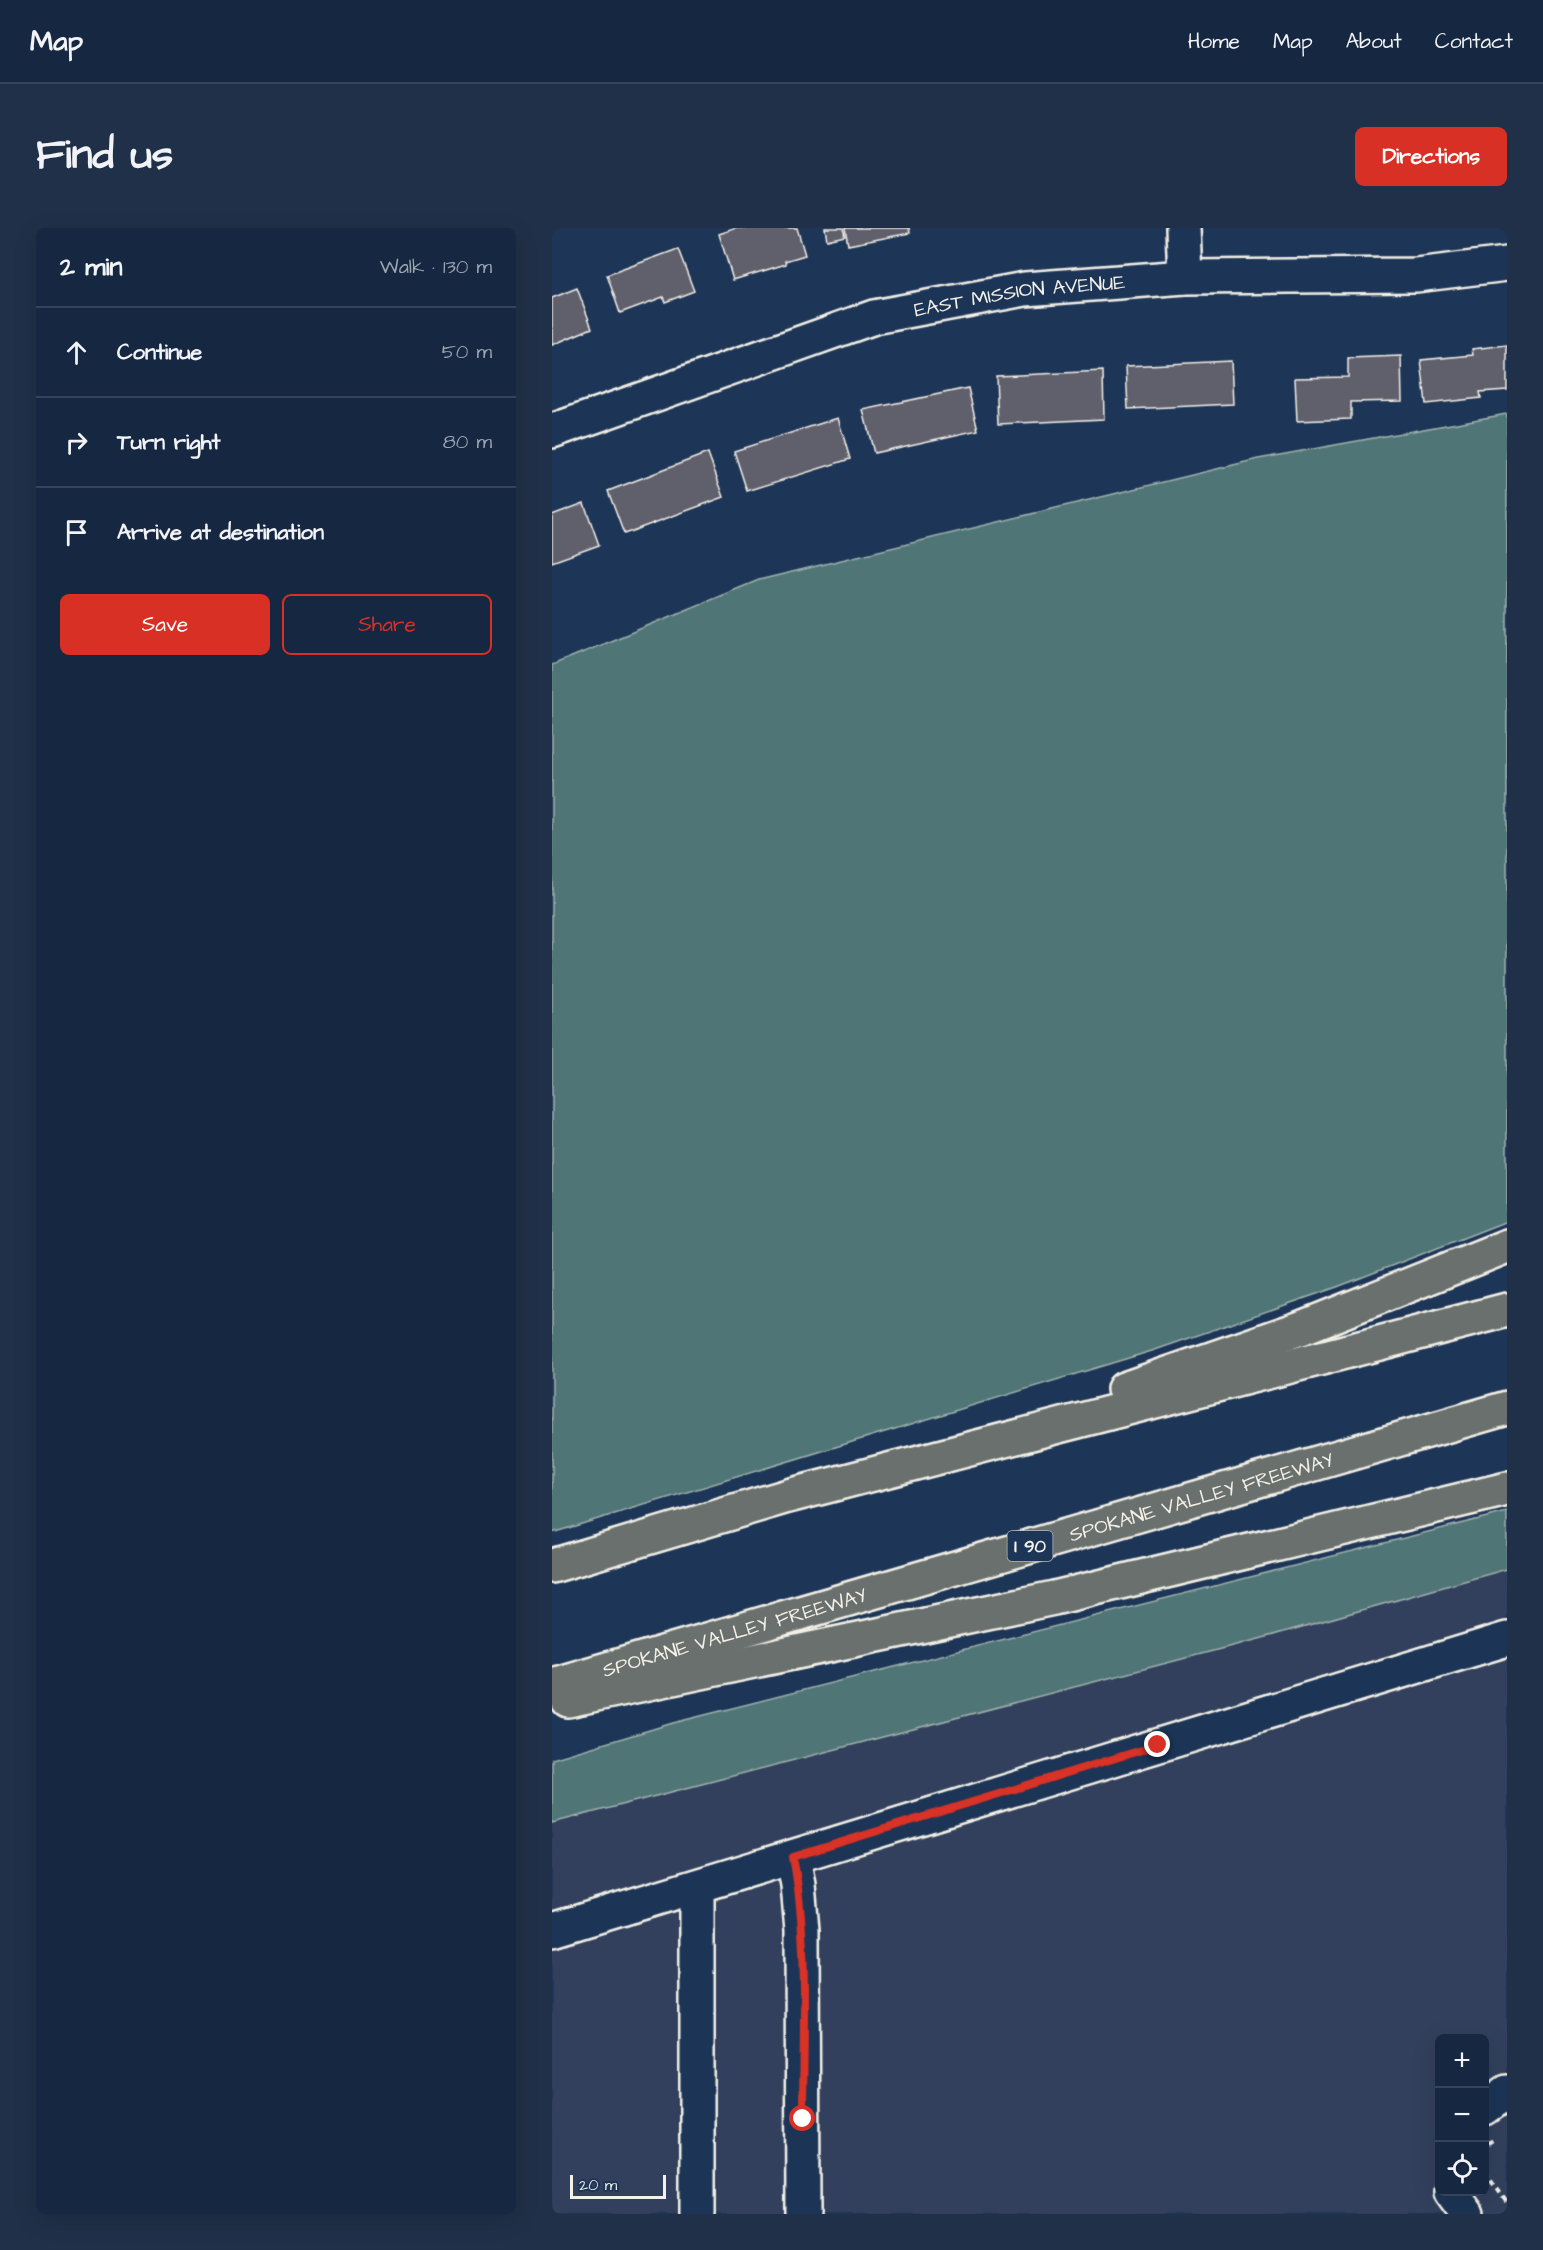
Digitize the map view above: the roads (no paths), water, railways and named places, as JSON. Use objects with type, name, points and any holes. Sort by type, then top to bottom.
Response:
[{"type":"highway","points":[[552,1566],[788,1496],[1111,1394],[1268,1339],[1507,1246]]},
{"type":"highway","points":[[788,1496],[1507,1310]]},
{"type":"highway","name":"SPOKANE VALLEY FREEWAY","points":[[552,1685],[1507,1408]]},
{"type":"highway","points":[[552,1704],[1066,1595],[1507,1489]]},
{"type":"street","points":[[1183,228],[1185,277]]},
{"type":"street","name":"EAST MISSION AVENUE","points":[[552,431],[874,316],[1025,289],[1185,277],[1416,275],[1507,264]]},
{"type":"street","points":[[552,1930],[1507,1639]]},
{"type":"street","points":[[793,1857],[802,1930],[803,2214]]},
{"type":"street","points":[[697,1887],[697,2214]]},
{"type":"street","points":[[1489,2105],[1507,2092]]},
{"type":"street","points":[[1454,2196],[1467,2214]]}]
